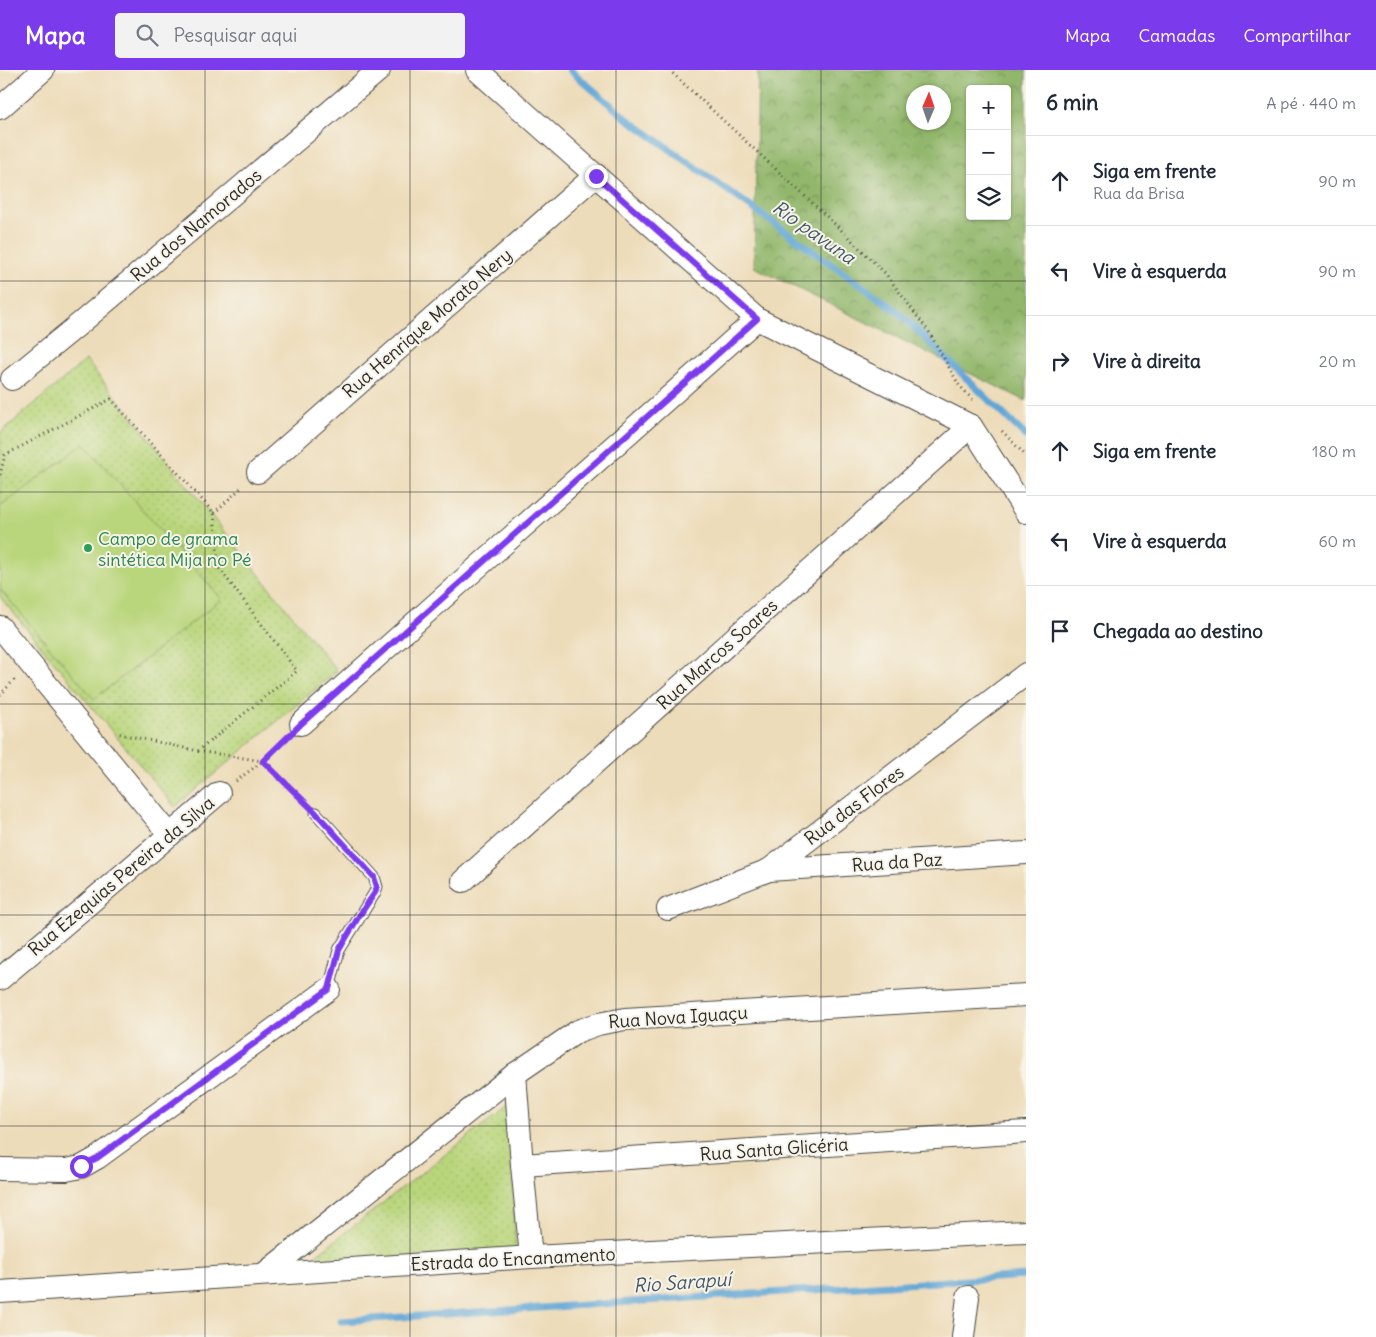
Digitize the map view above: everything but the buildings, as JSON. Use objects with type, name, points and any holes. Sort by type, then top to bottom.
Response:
[{"type":"street","points":[[0,108],[43,70]]},
{"type":"street","name":"Rua dos Namorados","points":[[12,378],[379,70]]},
{"type":"street","points":[[478,70],[757,319],[971,426],[1026,512]]},
{"type":"street","name":"Rua Henrique Morato Nery","points":[[258,472],[596,176]]},
{"type":"street","points":[[301,724],[757,319]]},
{"type":"street","name":"Rua Marcos Soares","points":[[463,881],[971,426]]},
{"type":"street","points":[[0,627],[170,834]]},
{"type":"street","name":"Rua das Flores","points":[[668,909],[769,870],[1026,674]]},
{"type":"street","name":"Rua Ezequias Pereira da Silva","points":[[0,978],[220,793]]},
{"type":"street","name":"Rua da Paz","points":[[769,870],[1026,853]]},
{"type":"street","points":[[0,1169],[66,1170],[81,1166],[97,1158],[329,989]]},
{"type":"street","name":"Rua Nova Iguaçu","points":[[264,1274],[515,1074],[578,1031],[625,1018],[1026,995]]},
{"type":"street","points":[[515,1074],[531,1257]]},
{"type":"street","name":"Rua Santa Glicéria","points":[[522,1165],[1026,1132]]},
{"type":"street","name":"Estrada do Encanamento","points":[[0,1292],[531,1257],[1026,1232]]},
{"type":"street","points":[[964,1337],[968,1297]]},
{"type":"lane","points":[[316,813],[374,877],[377,887],[339,950],[329,989]]},
{"type":"path","points":[[669,70],[885,273],[928,332],[959,385],[977,404]]},
{"type":"path","points":[[0,475],[5,454],[111,399],[214,514],[219,568],[297,671],[198,751]]},
{"type":"path","points":[[1001,430],[1026,456]]},
{"type":"path","points":[[0,452],[5,454]]},
{"type":"path","points":[[214,514],[258,472]]},
{"type":"path","points":[[220,793],[263,761],[301,724]]},
{"type":"path","points":[[114,732],[198,751],[263,761],[316,813]]},
{"type":"green space","points":[[758,70],[1026,70],[1026,401],[754,267]]},
{"type":"green space","points":[[86,360],[337,671],[175,807],[0,597],[0,433]]},
{"type":"green space","name":"Campo de grama sintética Mija no Pé","points":[[84,444],[222,599],[94,699],[0,589],[0,507]]},
{"type":"green space","points":[[509,1105],[516,1254],[311,1259]]},
{"type":"waterway","name":"Rio pavuna","points":[[570,70],[626,118],[897,311],[1026,436]]},
{"type":"waterway","name":"Rio Sarapuí","points":[[341,1321],[1026,1276]]},
{"type":"place","name":"Campo de grama sintética Mija no Pé","points":[[88,548]]},
{"type":"route","points":[[81,1166],[97,1158],[329,989],[339,950],[374,894],[377,887],[374,877],[316,813],[263,761],[301,724],[757,319],[596,176]]}]
